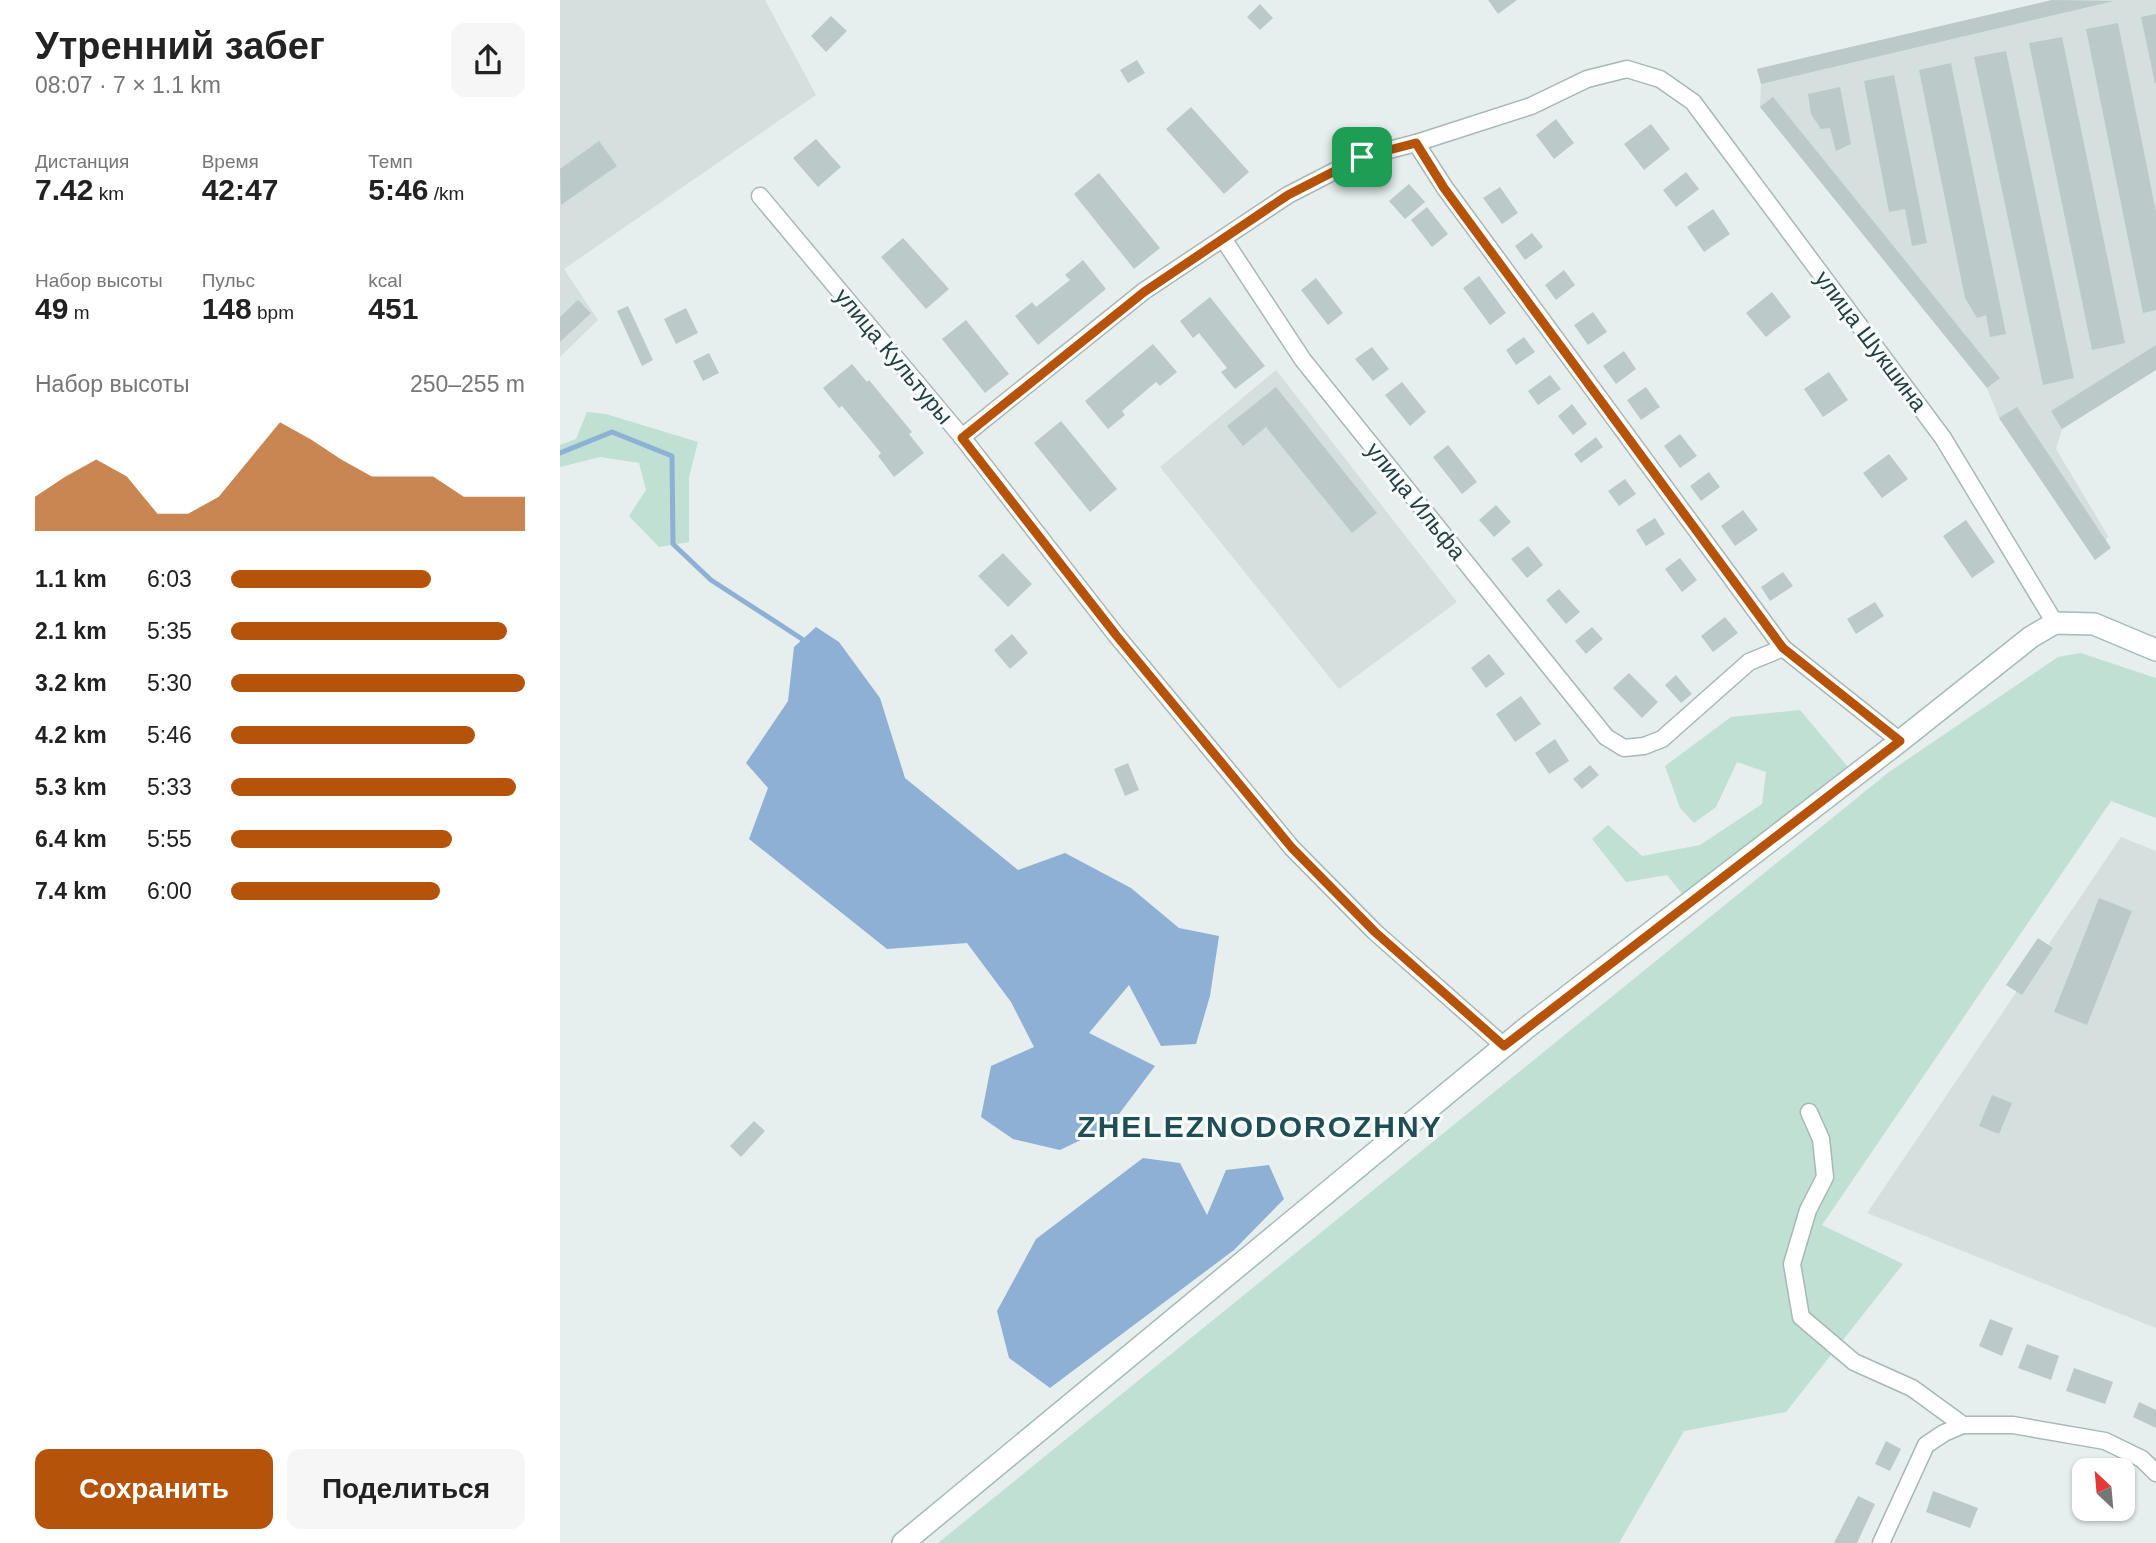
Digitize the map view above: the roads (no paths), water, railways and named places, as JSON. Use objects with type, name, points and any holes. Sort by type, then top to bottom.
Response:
[{"type":"street","name":"улица Шукшина","points":[[962,438],[1144,292],[1288,195],[1362,157],[1416,143],[1531,106],[1587,79],[1627,69],[1660,79],[1693,102],[1943,438],[2055,623]]},
{"type":"street","points":[[1416,143],[1444,188],[1783,648],[1900,741]]},
{"type":"street","name":"улица Культуры","points":[[760,196],[962,438],[1116,635],[1292,848],[1375,932],[1504,1046]]},
{"type":"street","name":"улица Ильфа","points":[[1224,240],[1303,360],[1606,737],[1624,748],[1644,746],[1662,739],[1749,662],[1783,648]]},
{"type":"street","points":[[903,1543],[1504,1046],[2031,637],[2055,623],[2094,624],[2156,650]]},
{"type":"street","points":[[1809,1112],[1821,1139],[1825,1177],[1808,1210],[1792,1264],[1801,1317],[1854,1362],[1912,1388],[1964,1425]]},
{"type":"street","points":[[1881,1543],[1926,1445],[1944,1433],[1964,1425],[2013,1425],[2105,1441],[2142,1459],[2156,1473]]},
{"type":"water","points":[[816,627],[839,642],[880,698],[905,778],[1018,870],[1065,853],[1131,888],[1179,928],[1219,936],[1210,996],[1196,1044],[1161,1046],[1129,985],[1089,1033],[1155,1066],[1110,1126],[1060,1150],[1013,1139],[981,1117],[991,1066],[1034,1047],[1011,1002],[967,943],[887,949],[749,839],[768,788],[746,763],[788,701],[794,647]]},
{"type":"water","points":[[1143,1158],[1180,1163],[1207,1215],[1226,1170],[1269,1165],[1284,1199],[1234,1250],[1050,1388],[1009,1358],[997,1311],[1036,1239]]},
{"type":"waterway","points":[[560,453],[612,432],[672,456],[673,544],[711,580],[802,639],[804,644]]},
{"type":"district","name":"ZHELEZNODOROZHNY","points":[[1260,1127]]}]
